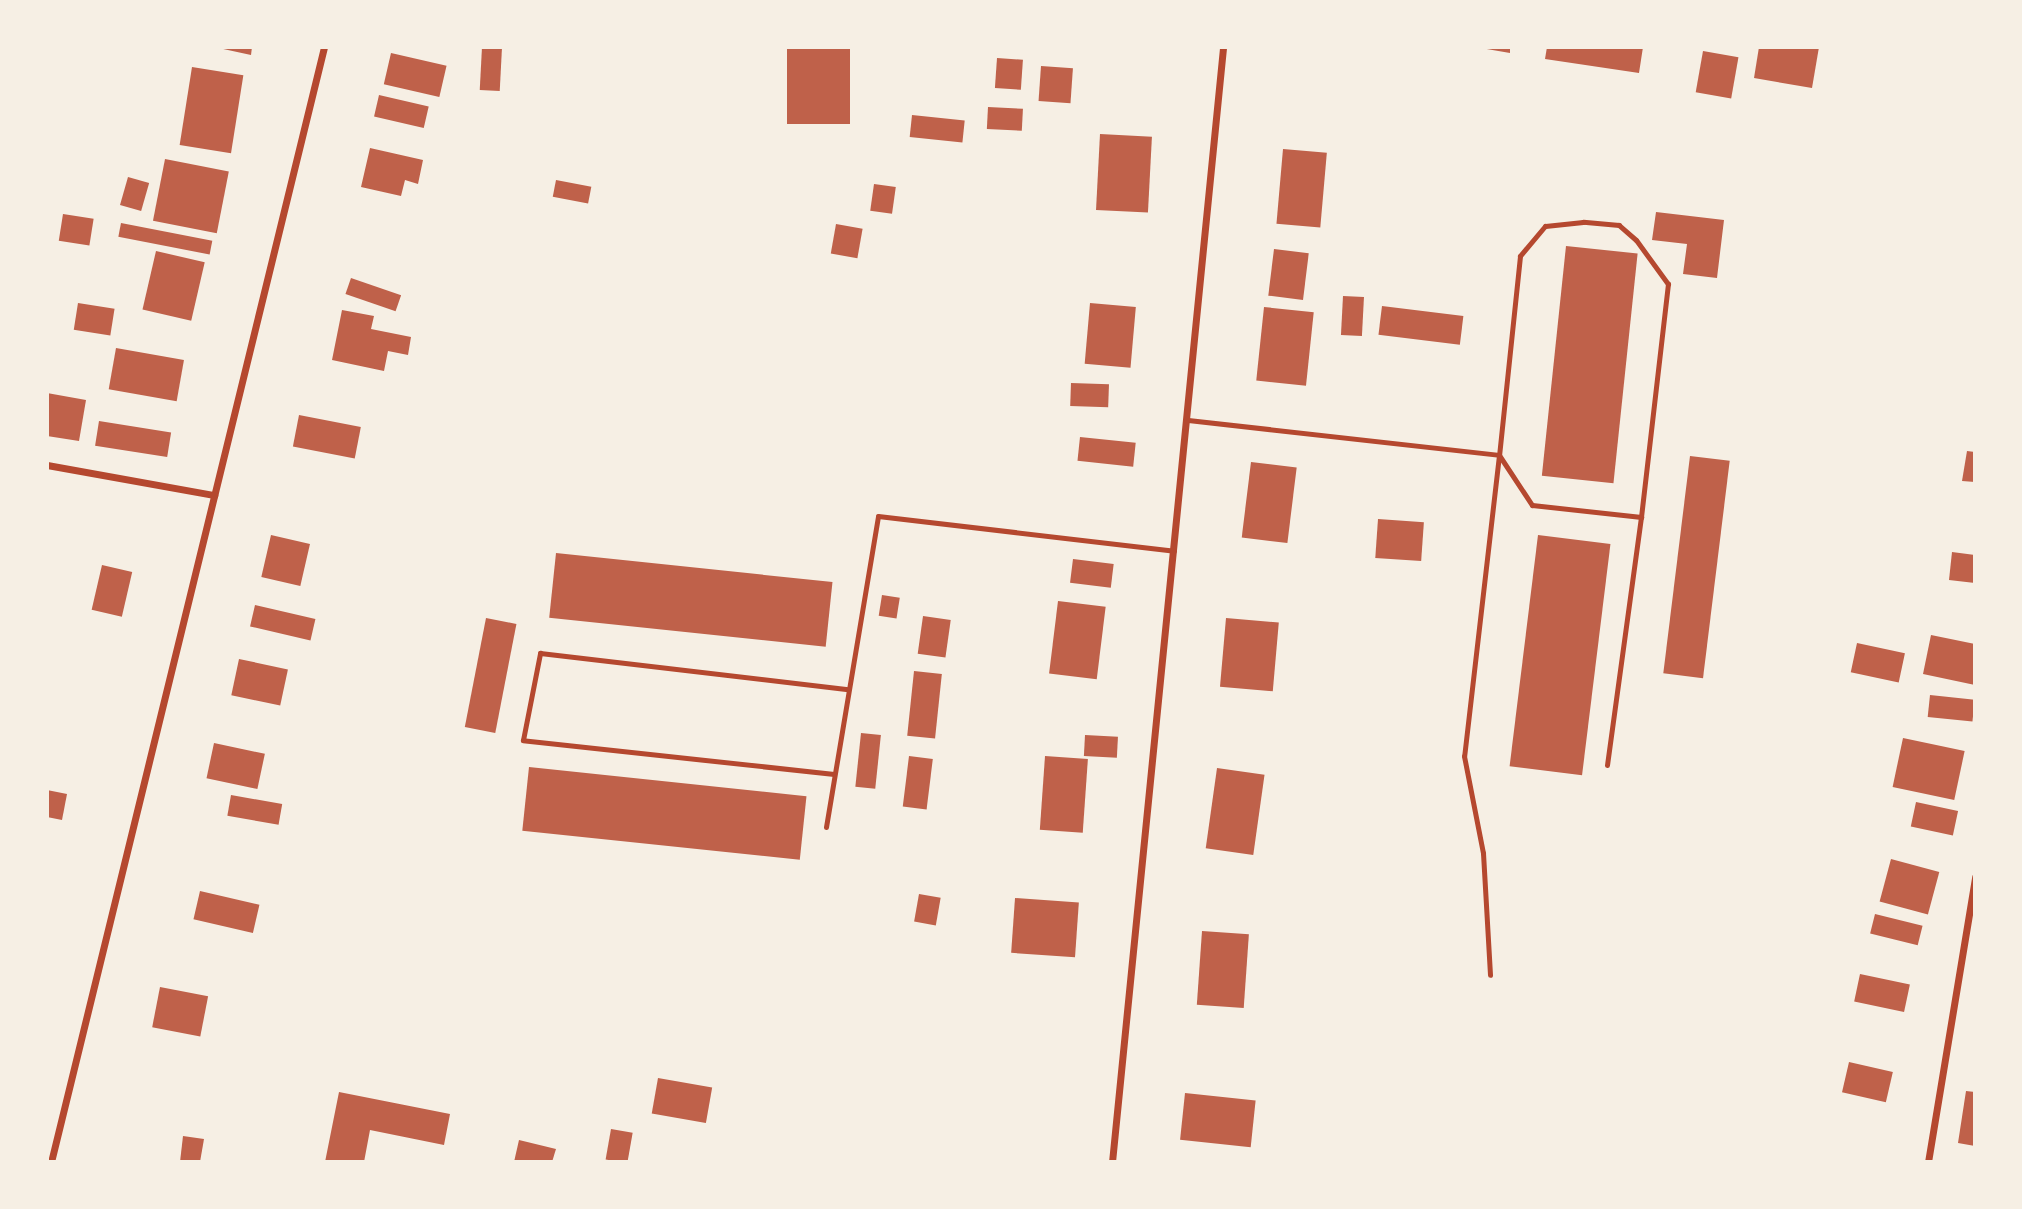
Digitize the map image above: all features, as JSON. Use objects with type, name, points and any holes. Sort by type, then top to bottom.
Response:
[{"type":"street","points":[[51,1162],[324,47]]},
{"type":"street","points":[[1112,1162],[1188,420],[1223,47]]},
{"type":"street","points":[[47,465],[214,495]]},
{"type":"street","points":[[1928,1162],[1975,877]]},
{"type":"lane","points":[[1490,975],[1483,853],[1464,756],[1500,455],[1520,256],[1545,226],[1583,222],[1619,225],[1636,240],[1668,284],[1641,517],[1607,765]]},
{"type":"lane","points":[[1188,420],[1500,455]]},
{"type":"lane","points":[[1500,455],[1532,505],[1641,517]]},
{"type":"lane","points":[[826,827],[878,516],[1174,551]]},
{"type":"lane","points":[[834,774],[523,740],[540,653],[848,689]]},
{"type":"building","points":[[214,47],[252,47],[251,55]]},
{"type":"building","points":[[482,47],[502,48],[500,91],[480,90]]},
{"type":"building","points":[[787,47],[850,47],[850,124],[787,124]]},
{"type":"building","points":[[1475,47],[1510,47],[1510,53]]},
{"type":"building","points":[[1547,47],[1643,47],[1639,73],[1545,59]]},
{"type":"building","points":[[1759,47],[1819,47],[1812,88],[1754,78]]},
{"type":"building","points":[[1703,51],[1738,57],[1731,99],[1696,92]]},
{"type":"building","points":[[391,53],[447,66],[439,97],[384,84]]},
{"type":"building","points":[[997,58],[1023,60],[1021,90],[995,88]]},
{"type":"building","points":[[1041,66],[1073,68],[1070,103],[1039,101]]},
{"type":"building","points":[[192,67],[243,75],[231,153],[180,145]]},
{"type":"building","points":[[379,95],[429,106],[424,128],[374,116]]},
{"type":"building","points":[[988,107],[1023,109],[1022,131],[987,129]]},
{"type":"building","points":[[912,115],[965,121],[962,142],[910,137]]},
{"type":"building","points":[[1100,134],[1152,137],[1148,213],[1096,210]]},
{"type":"building","points":[[370,148],[423,160],[418,184],[405,180],[401,196],[361,187]]},
{"type":"building","points":[[1283,149],[1327,153],[1320,228],[1276,224]]},
{"type":"building","points":[[165,159],[229,171],[217,233],[153,221]]},
{"type":"building","points":[[128,177],[149,183],[141,211],[120,205]]},
{"type":"building","points":[[556,180],[591,187],[588,204],[553,197]]},
{"type":"building","points":[[874,184],[896,187],[892,214],[870,211]]},
{"type":"building","points":[[1656,212],[1724,220],[1717,278],[1683,274],[1687,244],[1652,240]]},
{"type":"building","points":[[63,214],[94,219],[89,246],[59,241]]},
{"type":"building","points":[[121,223],[212,241],[210,254],[118,237]]},
{"type":"building","points":[[836,224],[863,229],[857,258],[831,254]]},
{"type":"building","points":[[1566,246],[1638,254],[1613,483],[1542,476]]},
{"type":"building","points":[[1274,249],[1309,253],[1303,300],[1268,296]]},
{"type":"building","points":[[156,251],[205,262],[191,321],[143,309]]},
{"type":"building","points":[[351,278],[401,295],[396,311],[345,294]]},
{"type":"building","points":[[1343,296],[1364,297],[1362,336],[1341,335]]},
{"type":"building","points":[[78,303],[115,309],[110,335],[74,330]]},
{"type":"building","points":[[1090,303],[1136,307],[1131,368],[1085,364]]},
{"type":"building","points":[[1382,306],[1463,316],[1460,345],[1378,335]]},
{"type":"building","points":[[1264,307],[1314,312],[1306,386],[1256,381]]},
{"type":"building","points":[[342,310],[374,316],[371,329],[411,337],[408,355],[388,351],[384,371],[332,360]]},
{"type":"building","points":[[116,348],[184,360],[177,401],[109,389]]},
{"type":"building","points":[[1071,383],[1109,384],[1108,407],[1070,406]]},
{"type":"building","points":[[47,393],[86,400],[79,441],[47,436]]},
{"type":"building","points":[[299,415],[361,427],[355,458],[293,446]]},
{"type":"building","points":[[99,421],[171,432],[167,457],[95,446]]},
{"type":"building","points":[[1080,437],[1136,443],[1133,467],[1077,461]]},
{"type":"building","points":[[1967,451],[1975,452],[1975,482],[1962,481]]},
{"type":"building","points":[[1690,456],[1730,461],[1703,678],[1663,673]]},
{"type":"building","points":[[1251,462],[1297,468],[1287,543],[1242,537]]},
{"type":"building","points":[[1378,519],[1424,522],[1421,561],[1375,558]]},
{"type":"building","points":[[271,535],[310,544],[300,586],[261,577]]},
{"type":"building","points":[[1538,535],[1610,544],[1582,775],[1510,766]]},
{"type":"building","points":[[1952,552],[1975,555],[1975,583],[1949,580]]},
{"type":"building","points":[[556,553],[832,582],[826,647],[549,618]]},
{"type":"building","points":[[1073,559],[1114,564],[1111,588],[1070,583]]},
{"type":"building","points":[[102,565],[132,572],[122,617],[92,610]]},
{"type":"building","points":[[882,595],[900,598],[896,619],[879,616]]},
{"type":"building","points":[[1058,601],[1106,607],[1097,679],[1049,673]]},
{"type":"building","points":[[255,605],[315,619],[310,640],[250,626]]},
{"type":"building","points":[[923,616],[951,620],[945,658],[918,654]]},
{"type":"building","points":[[486,618],[516,624],[495,733],[465,727]]},
{"type":"building","points":[[1226,618],[1279,623],[1273,691],[1220,687]]},
{"type":"building","points":[[1931,635],[1975,644],[1975,685],[1923,674]]},
{"type":"building","points":[[1857,643],[1905,653],[1899,683],[1851,672]]},
{"type":"building","points":[[239,659],[288,669],[280,706],[231,695]]},
{"type":"building","points":[[914,671],[942,674],[935,739],[907,736]]},
{"type":"building","points":[[1930,695],[1975,700],[1972,722],[1928,717]]},
{"type":"building","points":[[861,733],[881,735],[875,789],[855,787]]},
{"type":"building","points":[[1085,735],[1118,737],[1117,758],[1084,756]]},
{"type":"building","points":[[1903,738],[1965,751],[1954,800],[1893,787]]},
{"type":"building","points":[[214,743],[265,754],[257,789],[207,778]]},
{"type":"building","points":[[909,756],[933,759],[927,810],[903,807]]},
{"type":"building","points":[[1045,756],[1088,759],[1083,833],[1040,830]]},
{"type":"building","points":[[529,767],[806,796],[800,860],[522,831]]},
{"type":"building","points":[[1217,768],[1265,775],[1253,855],[1206,848]]},
{"type":"building","points":[[47,790],[67,794],[62,820],[47,817]]},
{"type":"building","points":[[231,795],[282,804],[279,825],[227,816]]},
{"type":"building","points":[[1916,802],[1958,811],[1953,835],[1911,826]]},
{"type":"building","points":[[1891,859],[1939,872],[1928,914],[1880,902]]},
{"type":"building","points":[[200,891],[259,905],[253,933],[193,919]]},
{"type":"building","points":[[919,894],[941,898],[936,925],[914,922]]},
{"type":"building","points":[[1015,898],[1079,902],[1075,957],[1011,953]]},
{"type":"building","points":[[1875,914],[1923,926],[1918,945],[1870,933]]},
{"type":"building","points":[[1202,931],[1249,934],[1244,1008],[1197,1005]]},
{"type":"building","points":[[1860,974],[1910,985],[1904,1012],[1854,1001]]},
{"type":"building","points":[[160,987],[208,996],[200,1037],[152,1027]]},
{"type":"building","points":[[1849,1062],[1893,1072],[1886,1102],[1842,1092]]},
{"type":"building","points":[[658,1078],[712,1088],[706,1123],[652,1113]]},
{"type":"building","points":[[1966,1091],[1975,1092],[1975,1146],[1958,1143]]},
{"type":"building","points":[[339,1092],[450,1114],[444,1145],[370,1130],[364,1162],[325,1162]]},
{"type":"building","points":[[1185,1093],[1256,1100],[1251,1147],[1180,1140]]},
{"type":"building","points":[[611,1129],[633,1133],[628,1162],[606,1160]]},
{"type":"building","points":[[183,1136],[204,1139],[200,1162],[180,1162]]},
{"type":"building","points":[[519,1140],[556,1149],[552,1162],[514,1162]]}]
